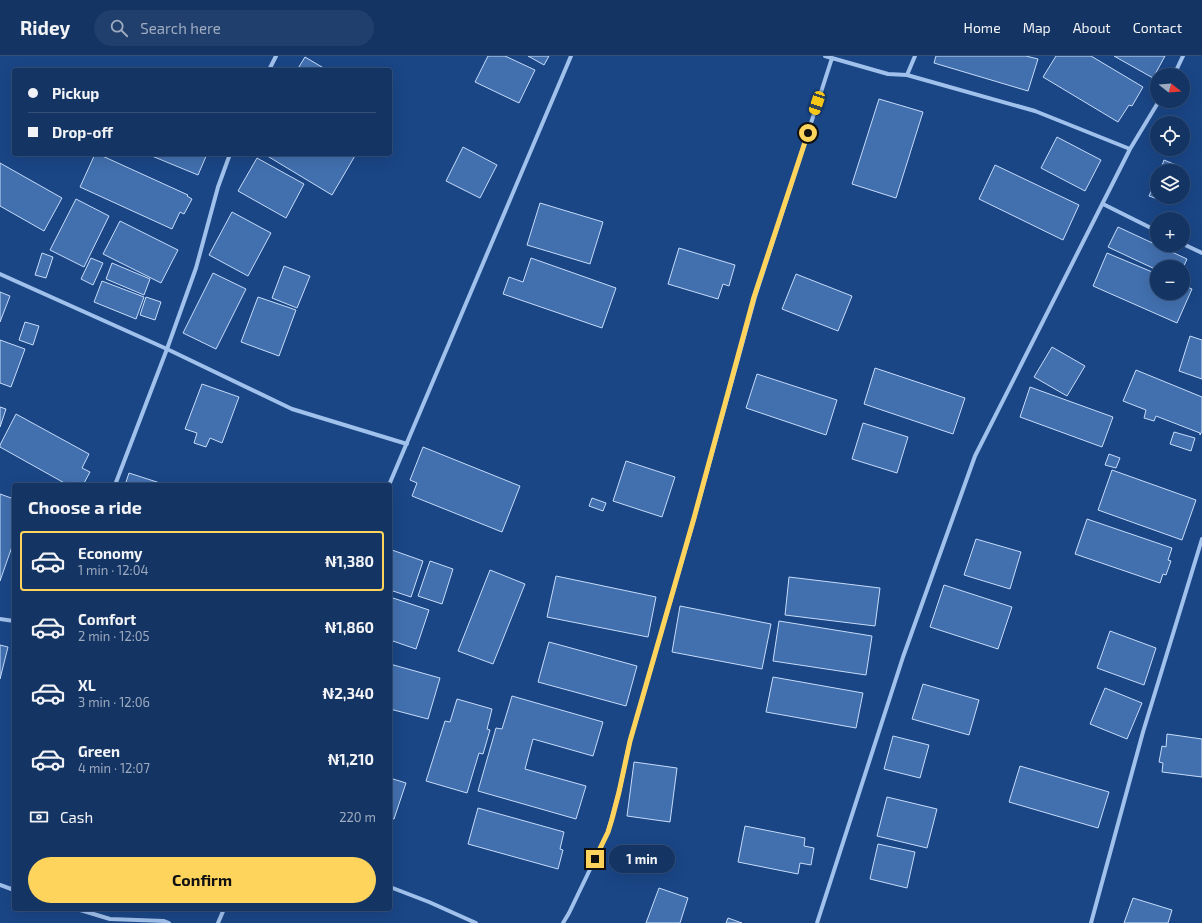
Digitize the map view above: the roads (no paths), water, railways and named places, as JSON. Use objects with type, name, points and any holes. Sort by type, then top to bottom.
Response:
[{"type":"street","points":[[270,68],[276,56]]},
{"type":"street","points":[[390,483],[571,56]]},
{"type":"street","points":[[825,56],[888,74],[907,74],[1035,111],[1130,149]]},
{"type":"street","points":[[907,74],[916,56]]},
{"type":"street","points":[[1177,68],[1183,56]]},
{"type":"street","points":[[563,923],[608,832],[619,792],[630,741],[694,518],[754,297],[832,58]]},
{"type":"street","points":[[816,923],[904,657],[975,456],[1130,149],[1155,108]]},
{"type":"street","points":[[116,483],[167,350],[196,268],[218,186],[229,156]]},
{"type":"street","points":[[1103,204],[1150,228]]},
{"type":"street","points":[[1190,247],[1202,253]]},
{"type":"street","points":[[0,274],[292,409],[407,444]]},
{"type":"street","points":[[1091,923],[1143,732],[1202,539]]},
{"type":"street","points":[[0,619],[12,621]]},
{"type":"street","points":[[0,885],[12,889]]},
{"type":"street","points":[[392,888],[476,923]]},
{"type":"street","points":[[84,911],[110,919],[164,921],[168,923]]},
{"type":"street","points":[[218,923],[223,911]]}]
